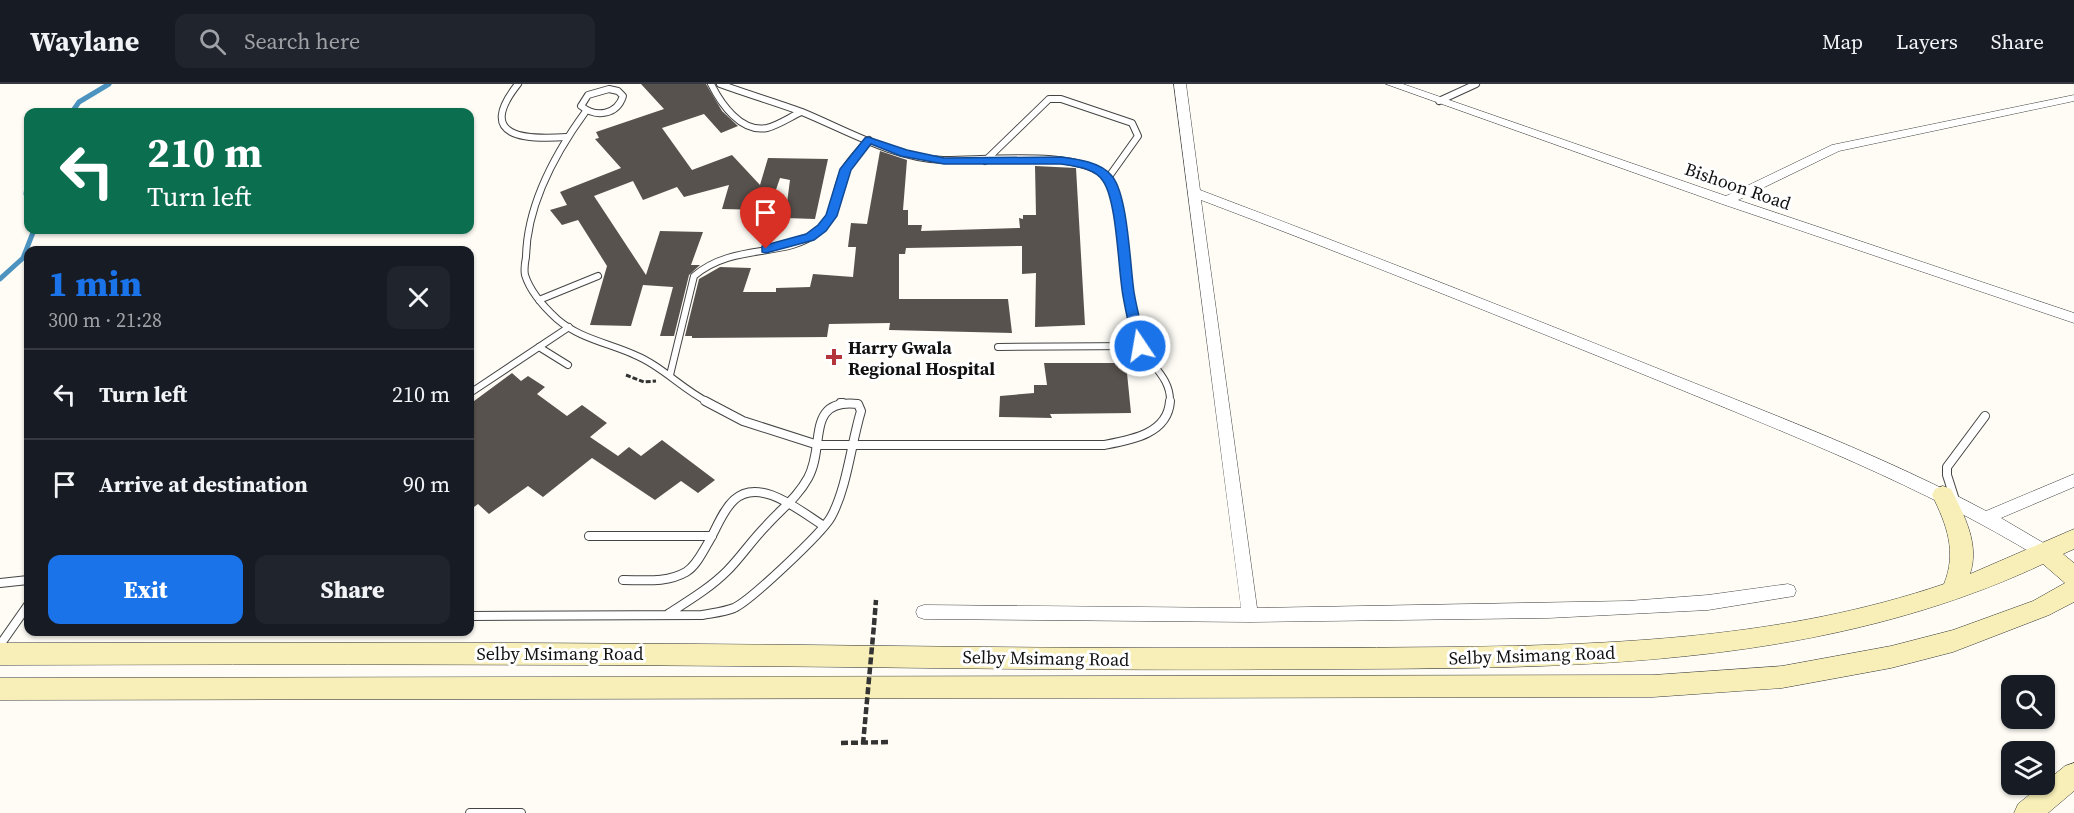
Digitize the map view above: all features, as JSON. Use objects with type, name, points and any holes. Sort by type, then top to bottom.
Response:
[{"type":"main road","points":[[1949,497],[1962,552],[1962,564],[1953,590]]},
{"type":"main road","name":"Selby Msimang Road","points":[[0,654],[562,653],[1135,660],[1420,658],[1579,654],[1688,647],[1786,634],[1892,610],[1953,590],[2046,553],[2074,538]]},
{"type":"main road","points":[[2046,553],[2074,577]]},
{"type":"main road","name":"Selby Msimang Road","points":[[0,689],[1653,686],[1782,676],[1891,657],[1953,641],[2041,609],[2074,590]]},
{"type":"main road","points":[[2027,813],[2074,775]]},
{"type":"street","points":[[1180,84],[1250,615]]},
{"type":"street","name":"Bishoon Road","points":[[1392,84],[1871,251],[2074,318]]},
{"type":"street","points":[[1726,201],[1836,148],[2072,100]]},
{"type":"street","points":[[1195,193],[1465,296],[1773,421],[1949,497],[1988,517],[2046,553]]},
{"type":"street","points":[[1988,517],[2074,480]]},
{"type":"street","points":[[924,612],[1358,615],[1664,607],[1711,604],[1788,591]]},
{"type":"lane","points":[[518,84],[506,102],[502,114],[504,125],[509,132],[531,138],[567,137]]},
{"type":"lane","points":[[711,84],[717,97],[743,126],[752,129],[772,126],[801,112]]},
{"type":"lane","points":[[586,111],[567,137],[538,196],[526,243],[525,274],[539,300],[558,320],[596,342],[636,355],[670,375],[690,393],[743,421],[818,445],[1104,445],[1131,441],[1149,434],[1162,423],[1170,411],[1170,399],[1165,381],[1140,346],[1129,296],[1116,197],[1108,178],[1098,170],[1079,163],[1061,160],[944,161],[919,157],[720,84]]},
{"type":"lane","points":[[1439,100],[1476,84]]},
{"type":"lane","points":[[609,89],[618,91],[623,96],[622,102],[616,108],[595,113],[586,111],[581,106],[582,100],[588,94],[609,89]]},
{"type":"lane","points":[[985,161],[1049,99],[1061,99],[1132,123],[1135,128],[1138,136],[1108,178]]},
{"type":"lane","points":[[670,375],[694,276],[704,265],[718,259],[788,244],[816,233],[831,216],[845,169],[868,140]]},
{"type":"lane","points":[[539,300],[598,276]]},
{"type":"lane","points":[[474,390],[569,327]]},
{"type":"lane","points":[[999,347],[1140,346]]},
{"type":"lane","points":[[539,347],[568,364]]},
{"type":"lane","points":[[474,616],[702,615],[734,608],[766,583],[831,517],[844,484],[851,444],[861,411],[858,404],[847,401],[829,408],[824,413],[819,425],[818,445],[803,488],[766,525],[726,572],[692,599],[668,614]]},
{"type":"lane","points":[[1949,497],[1947,467],[1985,416]]},
{"type":"lane","points":[[623,579],[660,580],[688,572],[732,502],[738,497],[758,492],[767,494],[824,526]]},
{"type":"lane","points":[[589,536],[712,536]]},
{"type":"lane","points":[[0,583],[24,580]]},
{"type":"lane","points":[[0,645],[24,610]]},
{"type":"lane","points":[[470,813],[521,813]]},
{"type":"path","points":[[863,744],[876,600]]},
{"type":"path","points":[[841,743],[889,742]]},
{"type":"building","points":[[641,84],[706,84],[722,111],[738,126],[721,133],[704,114],[662,128],[692,170],[732,155],[760,185],[768,158],[828,159],[815,219],[785,218],[790,180],[780,178],[769,210],[722,209],[729,185],[684,197],[677,187],[643,200],[633,181],[594,196],[646,275],[660,231],[703,232],[691,265],[700,265],[689,275],[674,336],[660,336],[673,287],[643,285],[631,326],[590,325],[607,266],[578,220],[562,225],[550,210],[567,205],[560,192],[621,168],[595,139],[599,138],[596,132],[664,109]]},
{"type":"building","points":[[880,151],[907,160],[903,210],[908,210],[908,225],[922,225],[921,231],[1020,228],[1019,218],[1023,219],[1023,215],[1036,215],[1035,166],[1076,168],[1085,325],[1035,327],[1036,273],[1022,274],[1022,246],[906,248],[905,254],[899,254],[899,299],[1008,299],[1012,333],[889,330],[890,323],[829,324],[827,337],[692,338],[692,336],[685,336],[699,279],[720,267],[751,268],[743,292],[776,292],[776,288],[810,287],[813,274],[853,277],[856,247],[848,247],[851,223],[867,224]]},
{"type":"building","points":[[1044,363],[1126,363],[1131,413],[1050,414],[1052,418],[999,417],[1000,396],[1034,393],[1034,385],[1047,385]]},
{"type":"building","points":[[512,373],[521,381],[528,376],[545,387],[537,394],[567,416],[582,405],[607,423],[590,437],[618,456],[629,447],[641,456],[662,440],[715,480],[698,493],[681,481],[655,500],[592,458],[543,497],[528,486],[489,514],[478,504],[474,507],[474,401]]},
{"type":"waterway","points":[[75,108],[79,102],[109,84]]},
{"type":"waterway","points":[[28,246],[32,234]]},
{"type":"waterway","points":[[0,279],[24,255]]},
{"type":"place","name":"Harry Gwala Regional Hospital","points":[[834,357]]},
{"type":"route","points":[[766,249],[810,237],[822,228],[831,216],[845,169],[868,140],[891,150],[944,161],[1061,160],[1079,163],[1098,170],[1108,178],[1116,197],[1129,296],[1140,346]]}]
